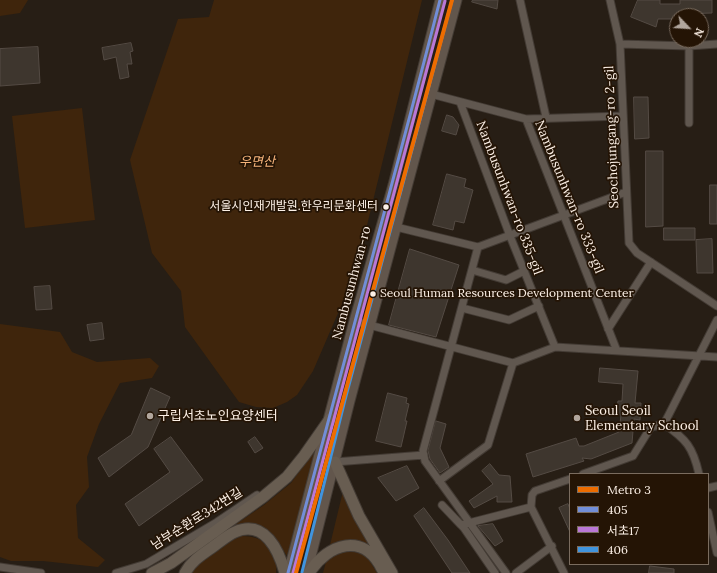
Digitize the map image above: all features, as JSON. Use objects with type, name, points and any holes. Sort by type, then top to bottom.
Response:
[{"type":"highway","points":[[152,573],[170,563],[232,519],[287,477],[330,419]]},
{"type":"highway","points":[[335,462],[359,516],[392,573]]},
{"type":"highway","points":[[186,573],[196,559],[232,534],[245,530],[257,532],[271,541],[280,556],[285,573]]},
{"type":"highway","points":[[308,573],[326,553],[334,548],[347,546],[357,547],[369,553],[377,560],[384,573]]},
{"type":"main road","name":"Nambusunhwan-ro","points":[[288,573],[330,419],[354,321],[393,185],[440,0]]},
{"type":"main road","points":[[308,573],[370,326],[457,0]]},
{"type":"street","points":[[520,0],[546,117]]},
{"type":"street","name":"Seochojungang-ro 2-gil","points":[[610,0],[620,44],[629,243],[637,253],[717,306]]},
{"type":"street","points":[[620,44],[669,45]]},
{"type":"street","points":[[689,48],[689,123]]},
{"type":"street","name":"Nambusunhwan-ro 333-gil","points":[[431,94],[526,119],[546,117],[623,116]]},
{"type":"street","name":"Nambusunhwan-ro 335-gil","points":[[460,102],[510,236],[556,347]]},
{"type":"street","name":"Nambusunhwan-ro 333-gil","points":[[526,119],[616,351]]},
{"type":"street","points":[[396,227],[478,247],[626,192]]},
{"type":"street","points":[[478,247],[423,451],[425,461],[506,573]]},
{"type":"street","points":[[608,329],[651,262]]},
{"type":"street","points":[[472,270],[506,280],[524,271]]},
{"type":"street","points":[[462,308],[509,320],[539,306]]},
{"type":"street","points":[[664,424],[717,320]]},
{"type":"street","points":[[354,321],[513,363],[556,347],[717,357]]},
{"type":"street","points":[[439,481],[488,445],[513,363]]},
{"type":"street","points":[[586,473],[633,456],[651,426],[664,424],[684,438],[697,462],[700,473]]},
{"type":"street","points":[[335,462],[424,455]]},
{"type":"street","name":"남부순환로342번길","points":[[116,573],[146,564],[217,522],[287,477]]},
{"type":"street","points":[[564,573],[552,546],[531,507],[532,495],[535,491],[569,479]]},
{"type":"street","points":[[495,573],[464,528],[442,505],[461,525],[469,523],[531,507]]},
{"type":"street","points":[[709,517],[717,553]]},
{"type":"street","points":[[516,573],[552,546]]},
{"type":"street","points":[[0,567],[41,573]]},
{"type":"green space","points":[[0,0],[28,0],[20,13],[0,16]]},
{"type":"green space","name":"우면산","points":[[214,0],[422,0],[360,254],[348,290],[313,371],[297,395],[287,402],[273,408],[256,407],[239,402],[185,327],[181,291],[152,253],[130,160],[178,19],[209,17]]},
{"type":"green space","points":[[82,108],[95,220],[25,228],[12,116]]},
{"type":"green space","points":[[0,324],[60,332],[72,352],[97,362],[150,358],[159,366],[152,378],[120,383],[99,424],[87,457],[89,487],[76,505],[78,538],[105,560],[98,567],[43,561],[11,561],[0,557]]},
{"type":"green space","points":[[317,447],[287,556],[274,537],[229,529],[264,505],[291,483]]},
{"type":"green space","points":[[344,487],[377,555],[347,540],[330,545]]},
{"type":"green space","points":[[242,536],[259,539],[267,545],[277,559],[276,573],[191,573],[195,567],[233,540]]},
{"type":"green space","points":[[352,551],[366,555],[377,573],[323,573],[327,558],[340,552]]},
{"type":"building","points":[[473,0],[498,0],[497,9],[472,2]]},
{"type":"building","points":[[638,0],[660,0],[660,4],[680,4],[680,0],[712,0],[712,13],[709,13],[709,8],[669,8],[669,19],[658,19],[656,27],[631,17]]},
{"type":"building","points":[[131,43],[133,51],[130,52],[132,64],[127,64],[129,77],[120,79],[116,57],[104,60],[102,48]]},
{"type":"building","points":[[38,47],[40,83],[0,86],[0,49]]},
{"type":"building","points":[[634,97],[648,97],[649,138],[635,139]]},
{"type":"building","points":[[447,115],[453,117],[459,125],[456,135],[442,131]]},
{"type":"building","points":[[646,151],[663,151],[663,226],[646,227]]},
{"type":"building","points":[[447,174],[466,179],[464,187],[473,190],[464,223],[455,221],[453,230],[433,225]]},
{"type":"building","points":[[710,185],[717,185],[717,224],[710,224]]},
{"type":"building","points":[[664,228],[695,228],[695,240],[664,240]]},
{"type":"building","points":[[712,239],[713,273],[697,273],[696,240]]},
{"type":"building","points":[[410,249],[459,265],[436,337],[389,325]]},
{"type":"building","points":[[50,286],[52,309],[36,310],[34,287]]},
{"type":"building","points":[[102,323],[104,339],[90,341],[87,325]]},
{"type":"building","points":[[600,368],[638,371],[635,403],[641,403],[640,420],[634,419],[632,443],[591,459],[582,458],[584,461],[533,477],[526,454],[576,438],[579,446],[584,446],[619,432],[621,415],[616,414],[618,401],[622,401],[623,384],[599,382]]},
{"type":"building","name":"구립서초노인요양센터","points":[[151,388],[170,397],[148,447],[109,477],[98,458],[131,435]]},
{"type":"building","points":[[388,393],[407,398],[406,403],[409,404],[401,447],[376,441]]},
{"type":"building","points":[[436,421],[446,424],[440,448],[449,467],[440,473],[430,459],[428,451]]},
{"type":"building","points":[[171,437],[203,480],[139,526],[125,504],[170,472],[154,449]]},
{"type":"building","points":[[255,437],[263,448],[255,453],[248,442]]},
{"type":"building","points":[[490,464],[499,475],[510,476],[512,502],[497,502],[497,496],[474,508],[469,501],[493,484],[482,471]]},
{"type":"building","points":[[407,466],[419,488],[396,501],[378,478]]},
{"type":"building","points":[[568,504],[569,530],[559,508]]},
{"type":"building","points":[[424,508],[470,573],[452,573],[414,516]]},
{"type":"building","points":[[493,524],[503,541],[495,546],[478,526]]},
{"type":"building","points":[[650,566],[674,569],[674,573],[649,573]]},
{"type":"metro line","name":"3","points":[[296,573],[452,0]]},
{"type":"transit line","name":"405","points":[[288,573],[440,0]]},
{"type":"transit line","name":"406","points":[[302,572],[345,400],[452,0]]},
{"type":"transit line","name":"서초17","points":[[293,573],[445,1]]},
{"type":"place","name":"서울시인재개발원.한우리문화센터","points":[[386,207]]},
{"type":"place","name":"Seoul Human Resources Development Center","points":[[373,294]]},
{"type":"place","name":"구립서초노인요양센터","points":[[150,416]]},
{"type":"place","name":"Seoul Seoil Elementary School","points":[[577,418]]}]
